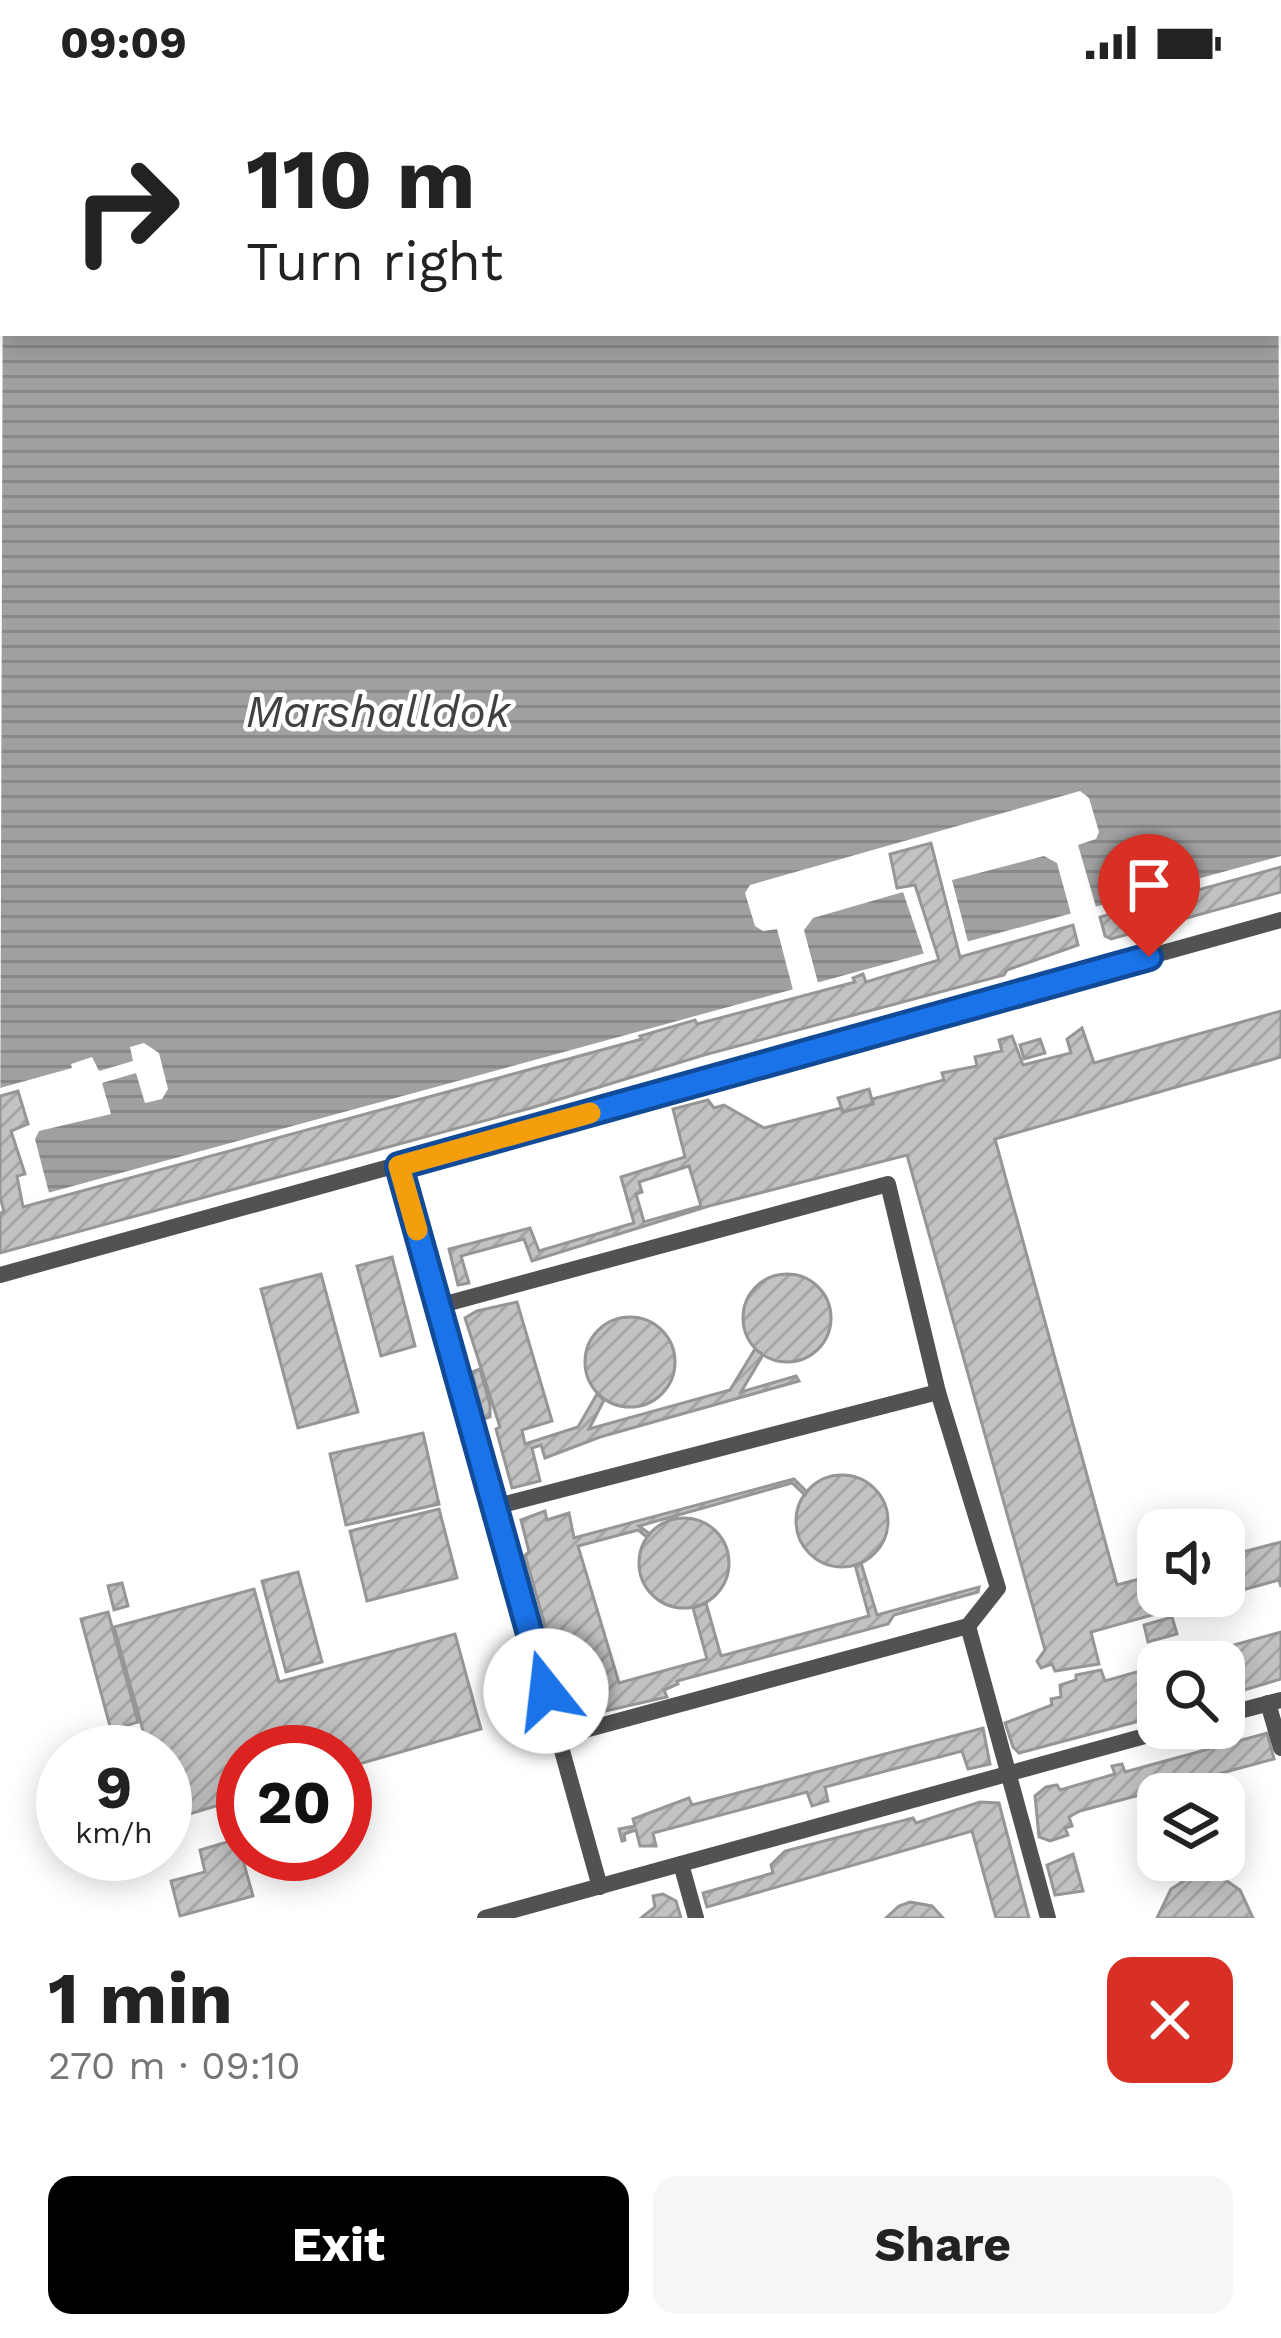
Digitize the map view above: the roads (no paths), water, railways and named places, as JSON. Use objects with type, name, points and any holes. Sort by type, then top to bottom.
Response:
[{"type":"lane","points":[[0,1275],[1281,920]]},
{"type":"lane","points":[[399,1166],[600,1887]]},
{"type":"lane","points":[[438,1306],[888,1184],[938,1392],[998,1588],[968,1626],[559,1737]]},
{"type":"lane","points":[[494,1507],[938,1392]]},
{"type":"lane","points":[[968,1626],[1048,1918]]},
{"type":"lane","points":[[1245,1709],[1275,1701],[1281,1748]]},
{"type":"lane","points":[[485,1918],[1137,1738]]},
{"type":"lane","points":[[681,1864],[696,1918]]},
{"type":"water","name":"Marshalldok","points":[[3,336],[1279,336],[1281,856],[0,1206]]}]
